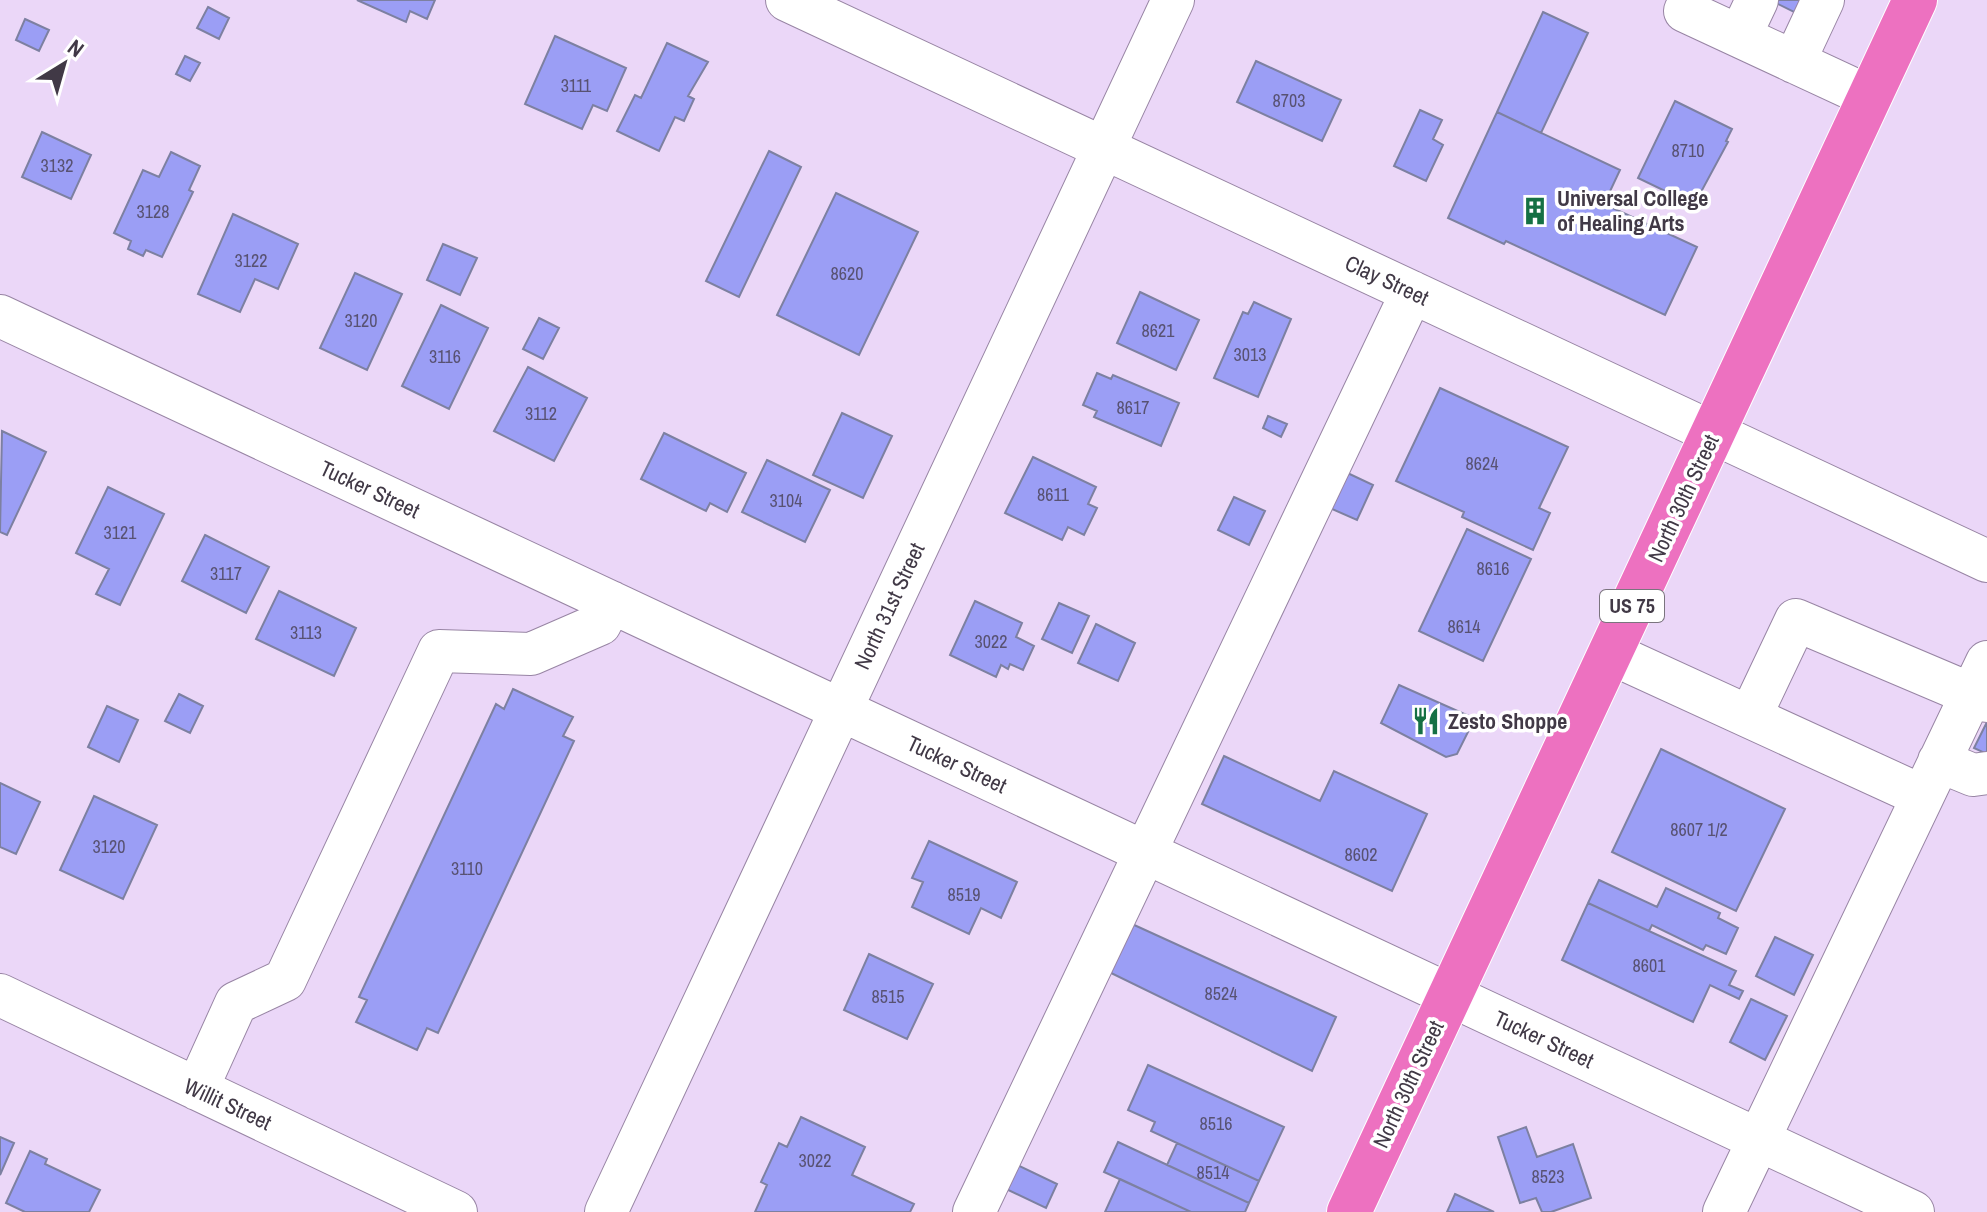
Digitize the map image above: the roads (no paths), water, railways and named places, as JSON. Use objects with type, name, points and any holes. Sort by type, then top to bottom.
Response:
[{"type":"highway","name":"North 30th Street","points":[[1349,1212],[1915,0]]},
{"type":"street","name":"Clay Street","points":[[787,0],[1987,561]]},
{"type":"street","name":"North 31st Street","points":[[606,1212],[1173,0]]},
{"type":"street","points":[[1690,0],[1685,11],[1748,18],[1794,62],[1870,97]]},
{"type":"street","points":[[1794,62],[1823,0]]},
{"type":"street","points":[[974,1212],[1148,854],[1412,292]]},
{"type":"street","name":"Tucker Street","points":[[0,316],[1913,1212]]},
{"type":"street","points":[[197,1089],[236,1003],[285,980],[439,651],[531,654],[600,624],[611,602]]},
{"type":"street","points":[[1724,1212],[1931,778],[1982,686],[1796,620],[1750,717]]},
{"type":"street","points":[[1610,653],[1750,717],[1931,778],[1987,773]]},
{"type":"street","name":"Willit Street","points":[[0,995],[456,1212]]},
{"type":"place","name":"Universal College of Healing Arts","points":[[1535,211]]},
{"type":"place","name":"Zesto Shoppe","points":[[1426,721]]}]
